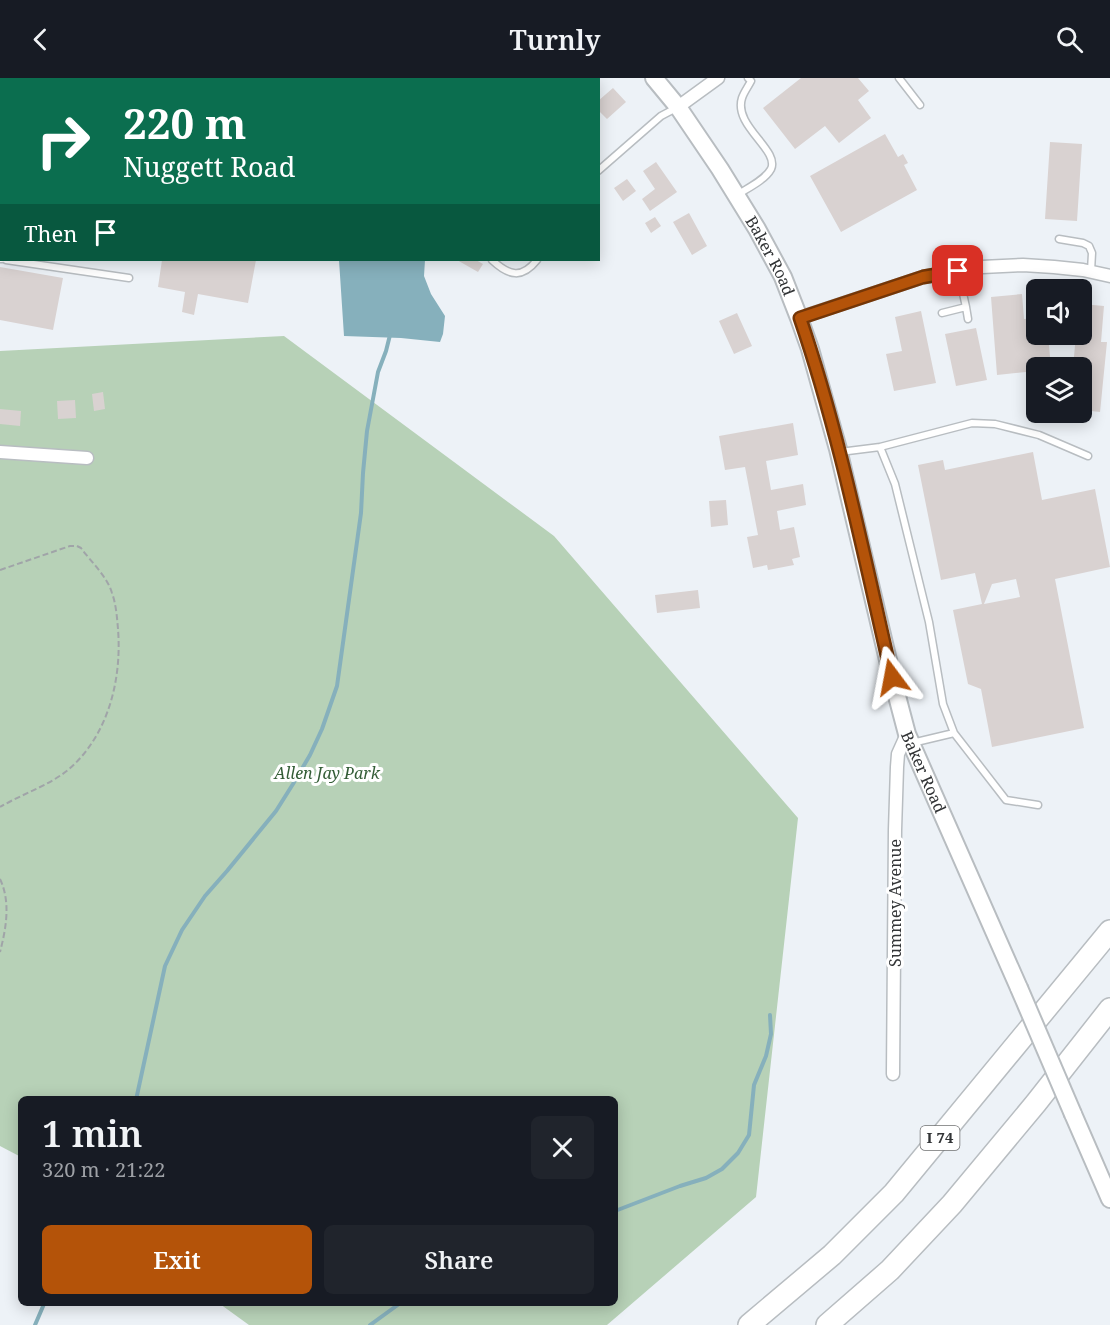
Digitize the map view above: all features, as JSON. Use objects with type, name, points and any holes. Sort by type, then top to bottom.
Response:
[{"type":"highway","name":"I 74","points":[[749,1325],[832,1255],[894,1193],[1110,931]]},
{"type":"highway","points":[[827,1325],[890,1270],[952,1204],[1110,1009]]},
{"type":"street","name":"Baker Road","points":[[654,78],[678,107],[757,229],[783,277],[800,318],[839,452],[892,677],[910,739],[1110,1199]]},
{"type":"street","points":[[678,107],[718,78]]},
{"type":"street","points":[[800,318],[923,277],[982,267],[1054,267],[1110,276]]},
{"type":"street","points":[[0,452],[87,458]]},
{"type":"street","name":"Summey Avenue","points":[[893,1074],[898,754],[910,739]]},
{"type":"lane","points":[[736,195],[764,177],[772,162],[742,118],[741,99],[751,81],[748,78]]},
{"type":"lane","points":[[898,78],[920,105]]},
{"type":"lane","points":[[600,169],[661,116],[678,107]]},
{"type":"lane","points":[[1059,239],[1089,246],[1092,253],[1091,272]]},
{"type":"lane","points":[[13,261],[129,278]]},
{"type":"lane","points":[[493,261],[512,273],[522,273],[536,261]]},
{"type":"lane","points":[[958,271],[968,320]]},
{"type":"lane","points":[[942,313],[966,308]]},
{"type":"lane","points":[[839,452],[880,447],[972,423],[995,424],[1039,435],[1088,456]]},
{"type":"lane","points":[[880,447],[895,484],[929,622],[943,704],[954,733],[1006,800],[1038,805]]},
{"type":"lane","points":[[910,739],[954,733]]},
{"type":"path","points":[[0,570],[70,546],[81,548],[107,581],[112,593],[119,642],[113,694],[106,717],[94,740],[68,770],[0,807]]},
{"type":"path","points":[[0,879],[7,901],[0,952]]},
{"type":"green space","name":"Allen Jay Park","points":[[284,336],[554,536],[798,818],[756,1197],[607,1325],[249,1325],[223,1306],[618,1306],[618,1096],[18,1096],[18,1155],[0,1146],[0,351]]},
{"type":"water","points":[[339,261],[425,261],[424,276],[431,294],[445,316],[440,342],[344,336]]},
{"type":"building","points":[[801,78],[858,78],[869,91],[858,100],[871,118],[839,143],[825,126],[795,149],[763,108]]},
{"type":"building","points":[[613,88],[626,102],[607,119],[600,112],[600,99]]},
{"type":"building","points":[[885,134],[898,157],[903,154],[908,163],[904,165],[917,190],[841,232],[810,176]]},
{"type":"building","points":[[1050,142],[1082,144],[1077,221],[1045,219]]},
{"type":"building","points":[[656,162],[677,192],[650,211],[642,199],[655,189],[643,171]]},
{"type":"building","points":[[627,179],[636,191],[623,201],[614,188]]},
{"type":"building","points":[[689,213],[707,246],[692,255],[673,222]]},
{"type":"building","points":[[655,217],[661,226],[651,233],[645,223]]},
{"type":"building","points":[[162,261],[256,261],[248,303],[198,294],[194,315],[182,312],[185,292],[158,287]]},
{"type":"building","points":[[459,261],[478,261],[483,264],[478,272]]},
{"type":"building","points":[[0,267],[63,278],[53,330],[0,320]]},
{"type":"building","points":[[1022,294],[1024,319],[1026,319],[1026,345],[1049,345],[1050,357],[1026,357],[1026,372],[997,375],[991,297]]},
{"type":"building","points":[[1092,305],[1104,306],[1101,342],[1107,342],[1100,412],[1092,411],[1092,357],[1074,357],[1075,345],[1092,345]]},
{"type":"building","points":[[921,311],[936,383],[894,391],[886,354],[902,351],[895,317]]},
{"type":"building","points":[[737,313],[752,346],[734,354],[719,321]]},
{"type":"building","points":[[976,328],[987,380],[956,386],[945,334]]},
{"type":"building","points":[[103,392],[105,409],[94,411],[92,394]]},
{"type":"building","points":[[75,400],[76,418],[58,419],[57,401]]},
{"type":"building","points":[[0,409],[21,411],[20,426],[0,424]]},
{"type":"building","points":[[793,423],[798,455],[766,461],[771,490],[803,484],[806,505],[777,511],[780,530],[794,527],[800,557],[792,559],[794,565],[768,570],[767,565],[753,568],[747,537],[758,535],[745,467],[725,470],[719,436]]},
{"type":"building","points":[[1033,452],[1042,500],[1095,489],[1110,567],[1055,579],[1084,728],[992,747],[981,689],[968,684],[953,610],[982,604],[975,573],[941,580],[918,465],[943,460],[945,470]],"holes":[[[1016,579],[1020,597],[984,604],[992,584]]]},
{"type":"building","points":[[726,500],[728,525],[711,527],[709,501]]},
{"type":"building","points":[[698,590],[700,608],[657,613],[655,595]]},
{"type":"waterway","points":[[137,1096],[165,966],[182,930],[205,896],[276,811],[310,755],[337,686],[361,513],[367,431],[378,372],[390,335]]},
{"type":"waterway","points":[[618,1210],[706,1178],[722,1169],[738,1153],[749,1135],[754,1085],[766,1056],[771,1034],[770,1015]]},
{"type":"waterway","points":[[35,1325],[43,1306]]},
{"type":"waterway","points":[[370,1325],[396,1306]]},
{"type":"route","points":[[892,677],[838,448],[800,318],[923,277],[958,271]]}]
